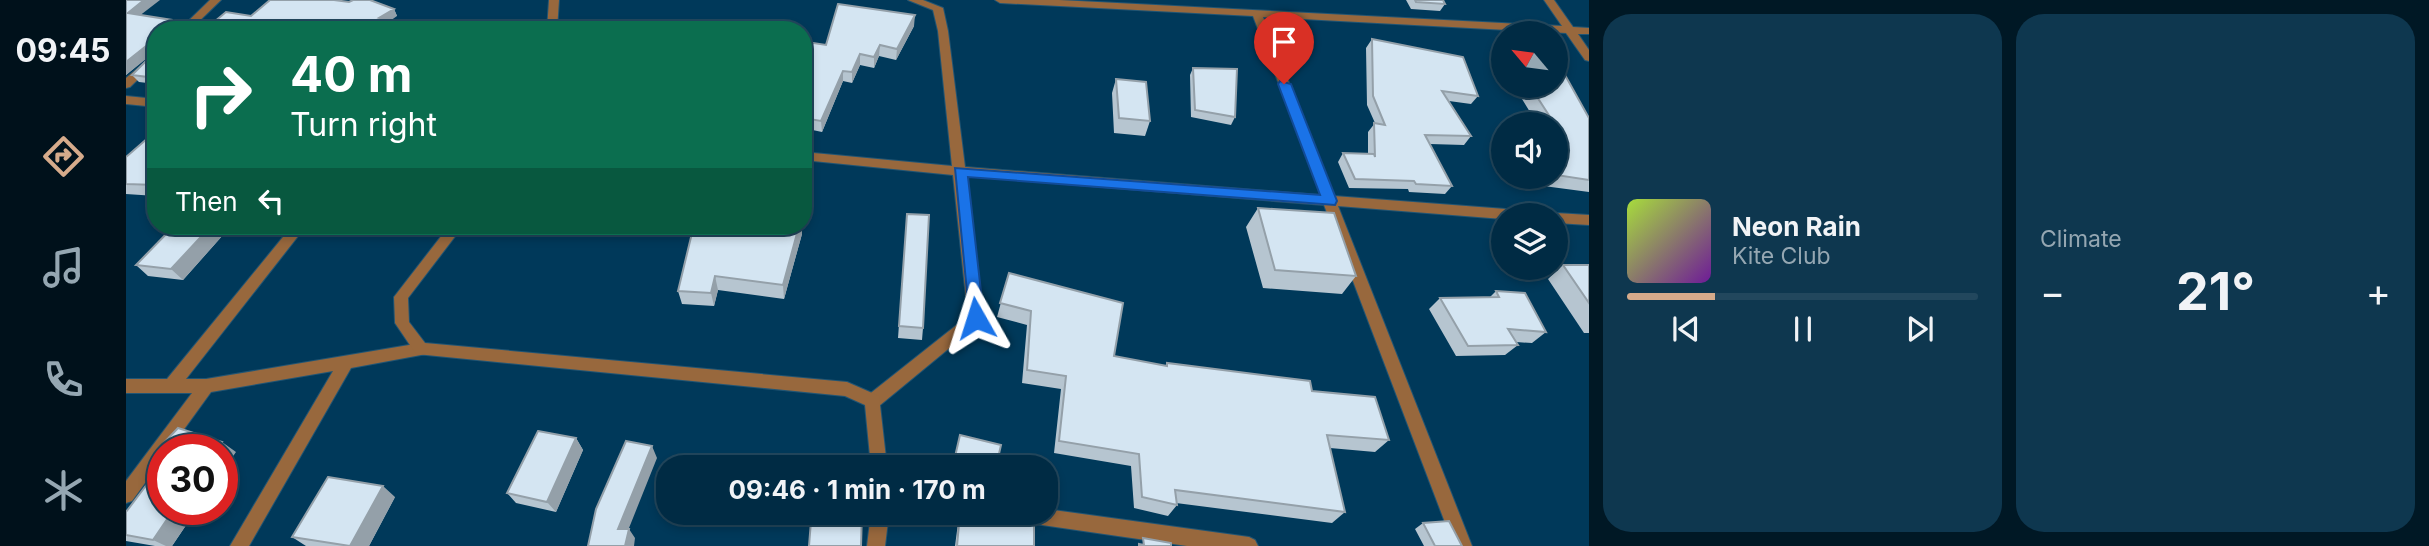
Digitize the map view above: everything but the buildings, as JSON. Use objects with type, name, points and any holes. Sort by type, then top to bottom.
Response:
[{"type":"street","points":[[194,21],[216,0]]},
{"type":"street","points":[[553,21],[554,0]]},
{"type":"street","points":[[873,401],[976,318],[938,8],[913,0]]},
{"type":"street","points":[[1000,0],[1589,32]]},
{"type":"street","points":[[1549,0],[1589,58]]},
{"type":"street","points":[[1257,14],[1463,546]]},
{"type":"street","points":[[126,84],[147,64]]},
{"type":"street","points":[[126,100],[147,102]]},
{"type":"street","points":[[812,157],[1491,213]]},
{"type":"street","points":[[1568,219],[1589,220]]},
{"type":"street","points":[[171,386],[292,235]]},
{"type":"street","points":[[421,349],[402,323],[401,296],[449,235]]},
{"type":"street","points":[[126,386],[206,386],[421,349],[847,389],[873,401]]},
{"type":"street","points":[[239,546],[347,362]]},
{"type":"street","points":[[126,495],[206,386]]},
{"type":"street","points":[[873,401],[878,455]]},
{"type":"street","points":[[1058,519],[1249,546]]},
{"type":"street","points":[[876,546],[879,525]]},
{"type":"route","points":[[976,318],[960,171],[1329,201],[1284,84]]}]
